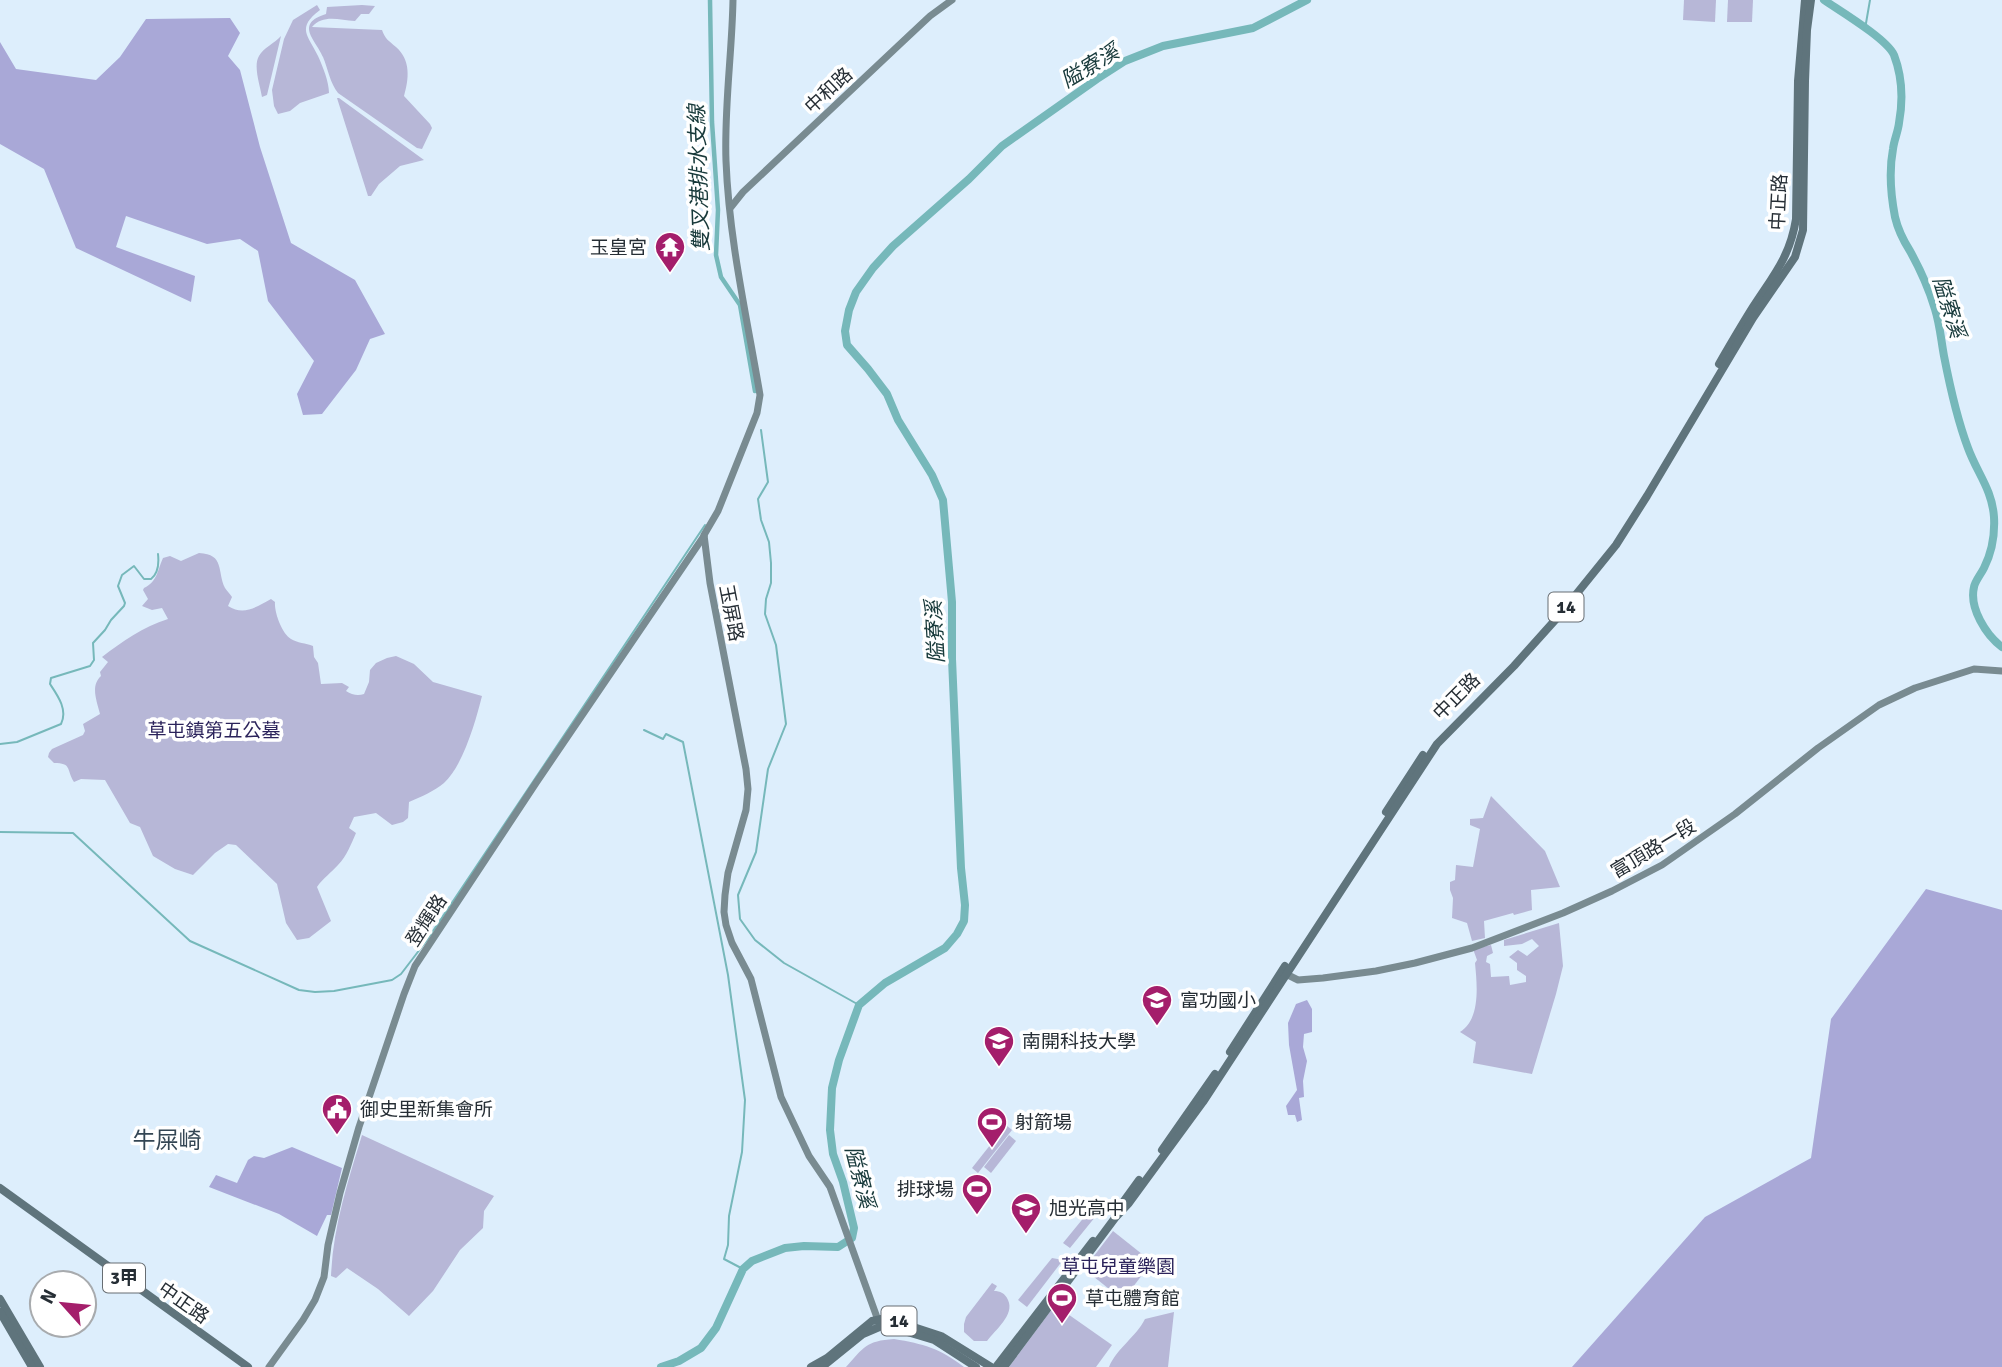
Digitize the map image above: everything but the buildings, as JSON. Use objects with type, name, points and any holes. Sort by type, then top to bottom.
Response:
[{"type":"main road","name":"中正路","points":[[1004,1367],[1182,1132],[1437,744],[1514,666],[1616,545],[1753,318],[1794,257],[1803,230],[1809,1]]},
{"type":"main road","name":"中正路","points":[[994,1367],[1125,1200],[1198,1098],[1432,742],[1511,663],[1598,561],[1654,476],[1739,329],[1774,277],[1788,252],[1796,219],[1798,81],[1809,1]]},
{"type":"main road","name":"中正路","points":[[0,1188],[248,1367]]},
{"type":"main road","points":[[0,1299],[40,1367]]},
{"type":"main road","points":[[0,1312],[32,1367]]},
{"type":"main road","name":"14","points":[[811,1367],[860,1329],[893,1319],[932,1332],[994,1367]]},
{"type":"main road","name":"14","points":[[822,1367],[879,1322]]},
{"type":"main road","name":"14","points":[[879,1322],[934,1340],[976,1367]]},
{"type":"street","points":[[704,535],[718,511],[757,413],[760,395],[732,234],[730,207],[726,134],[733,0]]},
{"type":"street","name":"中和路","points":[[730,207],[880,62],[930,16],[952,0]]},
{"type":"street","name":"玉屏路","points":[[704,535],[710,583],[748,789],[746,810],[728,873],[724,903],[726,925],[732,943],[751,979],[781,1097],[809,1156],[830,1187],[879,1322]]},
{"type":"street","name":"登輝路","points":[[269,1367],[303,1320],[324,1277],[340,1193],[359,1127],[415,966],[704,535]]},
{"type":"street","name":"富頂路一段","points":[[1286,974],[1298,979],[1323,978],[1415,963],[1472,948],[1563,913],[1662,865],[1735,814],[1818,748],[1879,705],[1915,688],[1974,669],[2002,670]]},
{"type":"green space","points":[[1684,0],[1716,0],[1715,22],[1683,20]]},
{"type":"green space","points":[[1728,0],[1753,0],[1752,22],[1727,22]]},
{"type":"green space","points":[[317,5],[320,10],[308,22],[306,32],[324,70],[329,93],[278,114],[272,90],[284,39],[293,20]]},
{"type":"green space","points":[[375,6],[369,14],[361,14],[355,21],[326,19],[312,27],[382,30],[386,38],[401,52],[406,64],[408,76],[404,96],[432,128],[422,149],[338,93],[310,33],[311,23],[326,14],[327,7]]},
{"type":"green space","points":[[281,36],[267,95],[262,97],[257,60],[263,50]]},
{"type":"green space","points":[[337,98],[424,160],[400,166],[368,196]]},
{"type":"green space","name":"草屯鎮第五公墓","points":[[199,553],[217,560],[225,588],[232,597],[228,606],[245,610],[271,599],[275,602],[279,622],[285,633],[291,639],[313,646],[321,684],[342,683],[349,687],[346,691],[348,692],[364,694],[370,670],[376,663],[396,656],[414,664],[433,682],[482,696],[468,742],[457,766],[444,783],[409,802],[408,818],[392,825],[376,813],[354,817],[349,828],[356,833],[348,850],[317,887],[331,921],[309,938],[297,940],[286,923],[277,884],[236,845],[228,844],[215,853],[193,875],[175,869],[153,856],[140,827],[130,823],[105,780],[81,779],[74,782],[66,766],[54,763],[48,757],[52,749],[83,735],[83,724],[100,714],[95,689],[100,672],[108,662],[102,657],[134,635],[168,619],[162,608],[152,610],[142,606],[148,599],[143,590],[155,579],[163,558],[170,556],[181,561]]},
{"type":"green space","points":[[1491,796],[1545,851],[1560,887],[1531,890],[1532,910],[1484,921],[1485,938],[1472,941],[1467,923],[1452,918],[1453,898],[1450,882],[1455,880],[1456,865],[1473,867],[1480,829],[1470,825],[1470,819],[1483,818]]},
{"type":"green space","points":[[1559,923],[1563,966],[1532,1074],[1473,1063],[1476,1042],[1460,1032],[1467,1026],[1475,1010],[1477,960],[1473,949],[1491,945],[1493,953],[1487,956],[1486,962],[1490,964],[1491,977],[1509,976],[1510,985],[1526,982],[1526,976],[1517,970],[1517,963],[1509,957],[1518,950],[1527,956],[1539,946],[1532,939],[1522,944],[1504,946],[1504,940]]},
{"type":"green space","name":"射箭場","points":[[1006,1125],[1012,1130],[978,1173],[972,1168]]},
{"type":"green space","points":[[362,1135],[494,1196],[484,1211],[483,1228],[460,1250],[433,1291],[409,1316],[378,1289],[347,1268],[336,1278],[331,1276],[338,1222]]},
{"type":"green space","points":[[1009,1135],[1016,1141],[991,1173],[984,1167]]},
{"type":"green space","points":[[1094,1198],[1104,1206],[1070,1248],[1063,1243],[1090,1210]]},
{"type":"green space","name":"草屯兒童樂園","points":[[1113,1231],[1152,1262],[1123,1300],[1084,1269]]},
{"type":"green space","points":[[1052,1258],[1063,1260],[1027,1307],[1018,1300]]},
{"type":"green space","points":[[992,1283],[997,1286],[994,1291],[1007,1298],[1009,1311],[987,1341],[974,1341],[964,1332],[966,1317]]},
{"type":"green space","name":"草屯體育館","points":[[1055,1305],[1112,1345],[1096,1367],[1009,1367]]},
{"type":"green space","points":[[1174,1312],[1168,1367],[1109,1367],[1145,1319]]},
{"type":"green space","points":[[894,1339],[931,1348],[964,1367],[846,1367],[871,1343]]},
{"type":"shaded area","points":[[230,18],[240,33],[228,56],[240,70],[260,147],[291,243],[355,280],[385,334],[370,339],[356,370],[322,414],[303,415],[297,394],[314,361],[268,301],[258,251],[240,239],[207,244],[126,216],[116,247],[195,276],[191,302],[76,248],[44,169],[0,144],[0,42],[16,69],[96,80],[120,57],[146,19]]},
{"type":"shaded area","points":[[1926,889],[2002,910],[2002,1367],[1572,1367],[1705,1217],[1811,1158],[1831,1019]]},
{"type":"shaded area","points":[[1307,1000],[1312,1009],[1312,1032],[1304,1034],[1303,1047],[1307,1061],[1303,1081],[1304,1097],[1299,1098],[1302,1120],[1297,1122],[1295,1115],[1288,1115],[1286,1106],[1297,1090],[1288,1023],[1296,1004]]},
{"type":"shaded area","points":[[292,1147],[342,1168],[331,1215],[327,1215],[317,1236],[279,1214],[209,1187],[216,1175],[237,1183],[248,1160],[254,1156],[264,1158]]},
{"type":"waterway","name":"雙叉港排水支線","points":[[710,0],[712,122],[718,210],[716,255],[721,277],[740,305],[755,391]]},
{"type":"waterway","name":"隘寮溪","points":[[661,1367],[679,1361],[701,1348],[716,1328],[743,1269],[752,1261],[785,1248],[838,1247],[852,1238],[854,1228],[833,1154],[830,1130],[832,1088],[839,1060],[859,1005],[885,983],[945,948],[964,921],[952,659],[952,602],[943,500],[932,475],[898,420],[887,394],[847,345],[845,331],[856,292],[893,246],[1002,146],[1097,79],[1125,61],[1163,46],[1253,28],[1307,0]]},
{"type":"waterway","name":"隘寮溪","points":[[1824,0],[1882,41],[1890,48],[1897,63],[1900,115],[1891,166],[1895,217],[1933,302],[1960,426],[1993,507],[1992,543],[1973,595],[1980,620],[1990,636],[2002,647]]},
{"type":"waterway","points":[[1865,29],[1870,0]]},
{"type":"waterway","points":[[761,430],[768,482],[758,499],[761,520],[769,542],[771,563],[771,583],[765,614],[776,645],[786,724],[768,769],[756,852],[738,895],[740,919],[755,940],[784,963],[859,1005]]},
{"type":"waterway","points":[[0,832],[73,833],[190,941],[299,990],[334,991],[392,980],[401,974],[427,940],[705,525]]},
{"type":"waterway","points":[[0,744],[17,742],[61,724],[63,708],[50,684],[51,678],[90,666],[94,660],[93,643],[124,606],[118,586],[122,575],[134,566],[144,579],[151,579],[157,571],[158,554]]},
{"type":"waterway","points":[[644,730],[663,739],[666,734],[683,742],[728,975],[745,1100],[742,1152],[729,1216],[728,1245],[724,1259],[743,1269]]},
{"type":"place","name":"玉皇宮","points":[[670,274]]},
{"type":"place","name":"富功國小","points":[[1157,1027]]},
{"type":"place","name":"南開科技大學","points":[[999,1068]]},
{"type":"place","name":"御史里新集會所","points":[[337,1136]]},
{"type":"place","name":"射箭場","points":[[992,1149]]},
{"type":"place","name":"排球場","points":[[977,1216]]},
{"type":"place","name":"旭光高中","points":[[1026,1235]]},
{"type":"place","name":"草屯體育館","points":[[1062,1325]]},
{"type":"district","name":"牛屎崎","points":[[167,1140]]}]
